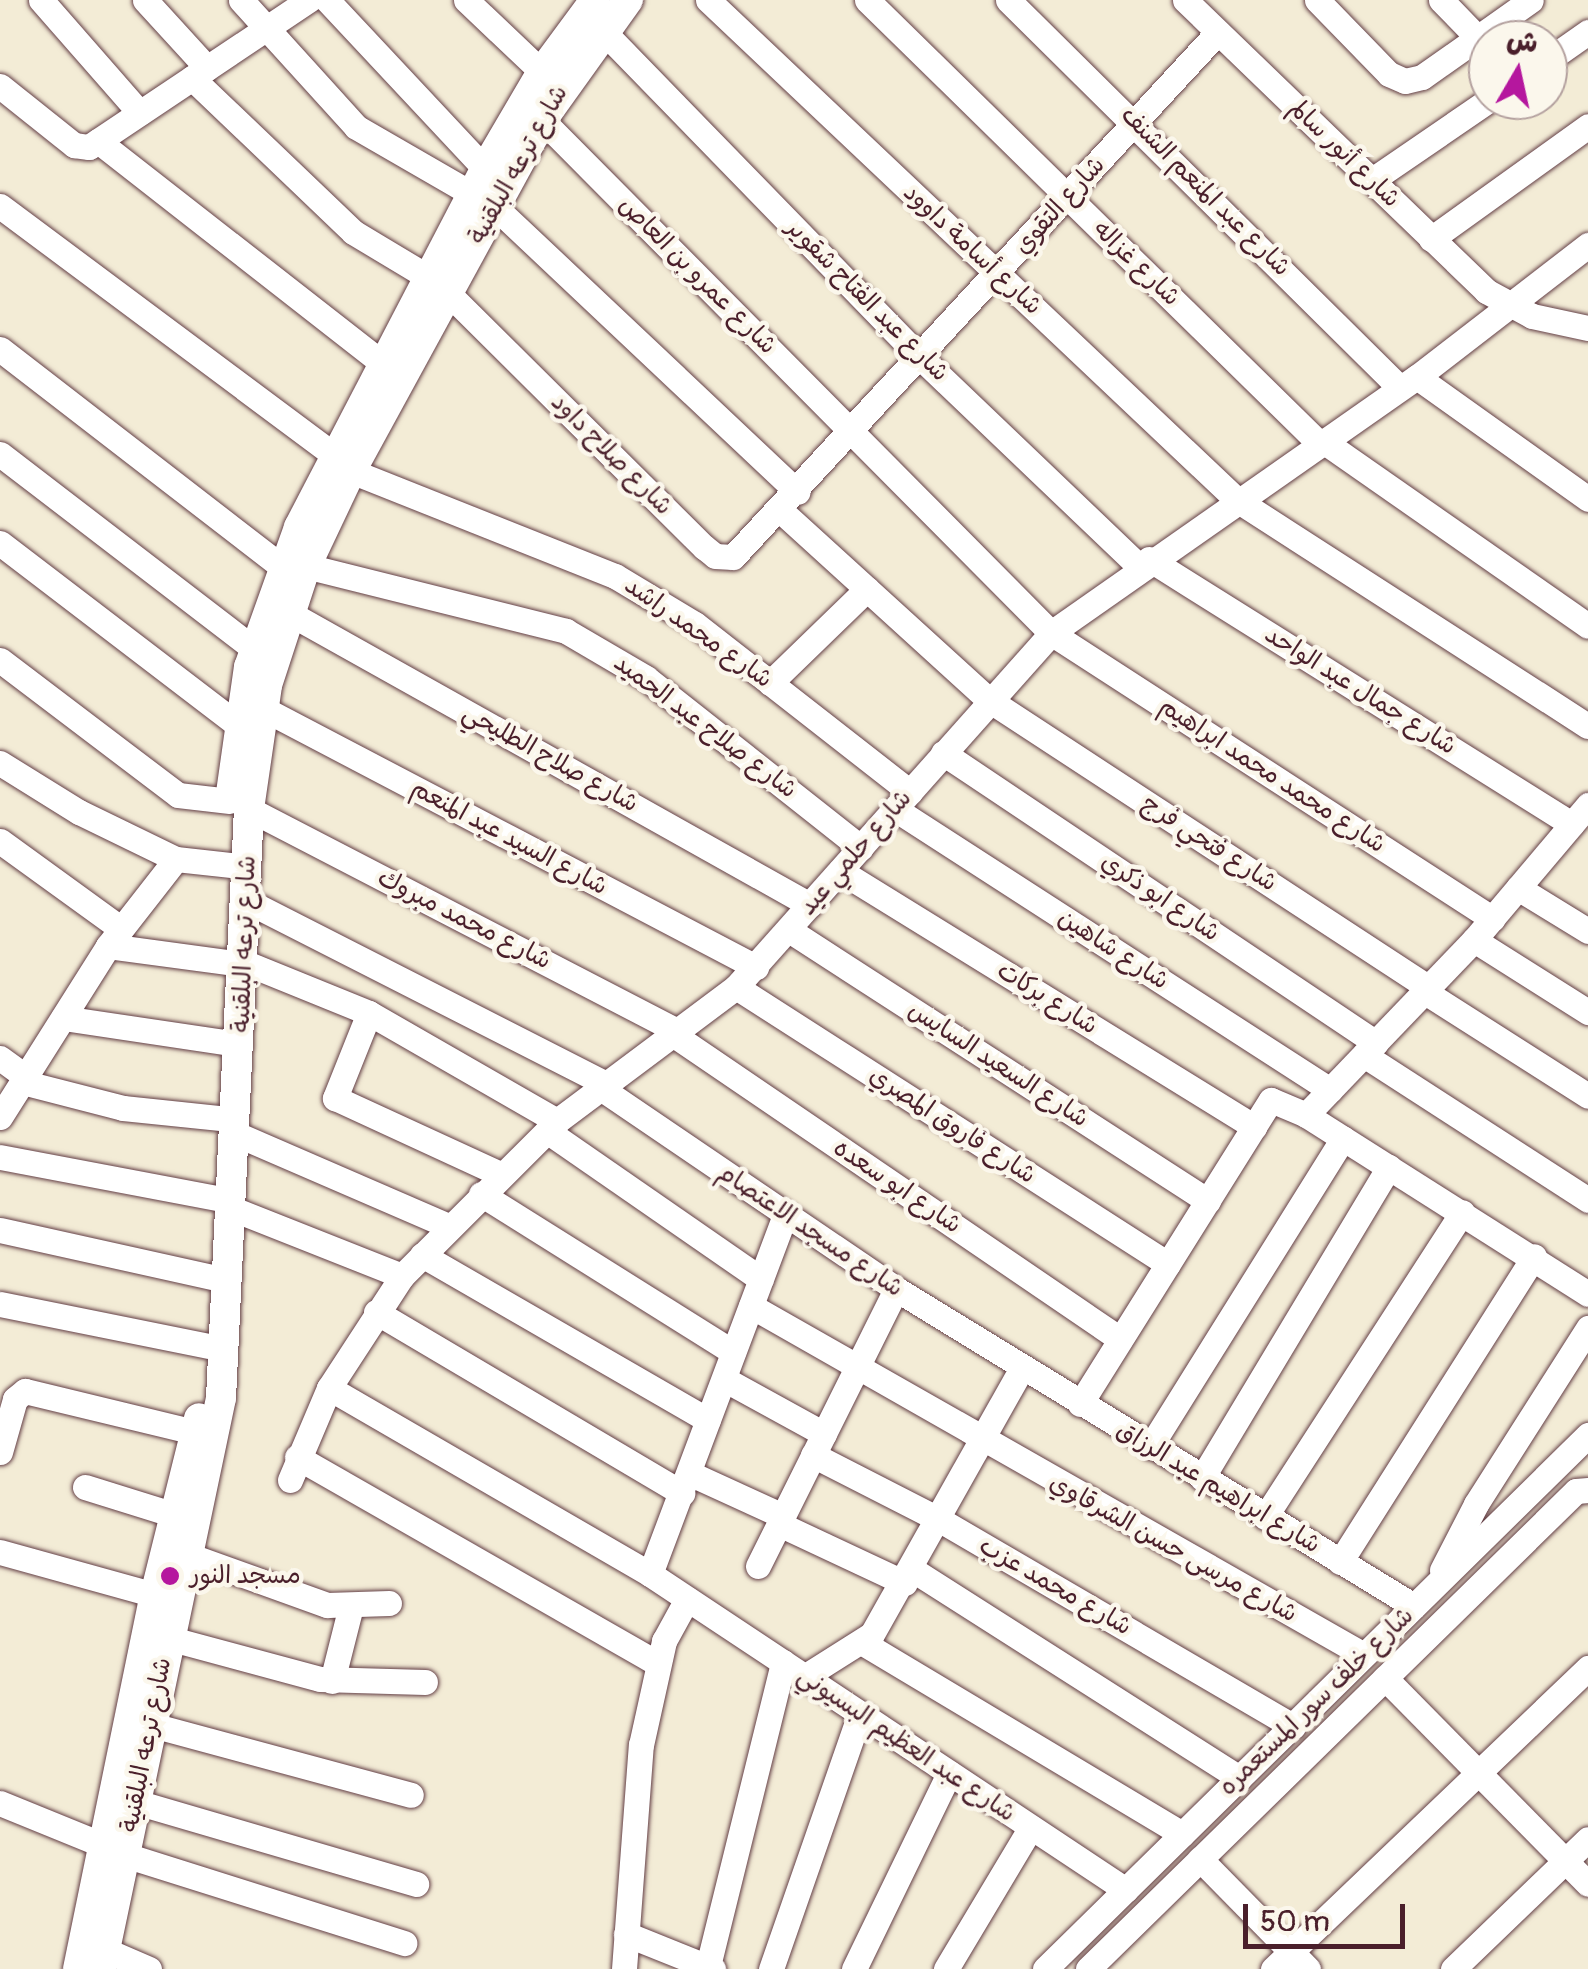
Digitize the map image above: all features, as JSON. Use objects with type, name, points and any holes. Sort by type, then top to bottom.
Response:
[{"type":"street","points":[[40,0],[140,114]]},
{"type":"street","points":[[144,0],[199,73],[353,232],[438,285]]},
{"type":"street","points":[[242,0],[356,127],[484,190]]},
{"type":"street","points":[[0,86],[74,145],[98,141],[309,0]]},
{"type":"street","points":[[326,0],[484,190]]},
{"type":"street","points":[[466,0],[542,72]]},
{"type":"street","name":"شارع ترعه البلقنية","points":[[78,1969],[114,1850],[136,1802],[188,1556],[206,1435],[225,1203],[240,805],[254,650],[343,463],[438,285],[542,72],[598,15],[628,0]]},
{"type":"street","name":"شارع أسامة داوود","points":[[708,0],[1237,500],[1588,726]]},
{"type":"street","name":"شارع غزاله","points":[[866,0],[1322,442],[1588,626]]},
{"type":"street","name":"شارع عبد المنعم الشنف","points":[[1008,0],[1408,382],[1588,500]]},
{"type":"street","name":"شارع أنور سالم","points":[[1185,0],[1431,238],[1506,305]]},
{"type":"street","points":[[1317,0],[1389,74],[1405,81],[1422,76],[1468,42]]},
{"type":"street","points":[[1441,0],[1468,28]]},
{"type":"street","points":[[1500,20],[1531,0]]},
{"type":"street","name":"شارع ترعه البلقنية","points":[[484,190],[542,120],[598,15]]},
{"type":"street","name":"شارع عبد الفتاح شقوير","points":[[598,15],[920,357],[1144,563]]},
{"type":"street","name":"شارع التقوي","points":[[788,501],[1217,33]]},
{"type":"street","points":[[1372,180],[1468,114]]},
{"type":"street","name":"شارع عمرو بن العاص","points":[[542,120],[1051,633]]},
{"type":"street","points":[[1431,238],[1588,126]]},
{"type":"street","points":[[98,141],[382,363]]},
{"type":"street","name":"شارع فتحي فرج","points":[[484,190],[788,501],[866,589],[988,700],[1588,1096]]},
{"type":"street","name":"شارع محمد راشد","points":[[0,206],[343,463],[615,576],[695,624],[770,683],[902,800]]},
{"type":"street","name":"شارع حلمي عيد","points":[[657,1663],[294,1469],[329,1388],[376,1312],[402,1276],[448,1226],[552,1126],[736,987],[756,967],[1051,633],[1144,563],[1408,382],[1588,245]]},
{"type":"street","name":"شارع ترعه البلقنية","points":[[343,463],[382,363],[438,285]]},
{"type":"street","name":"شارع صلاح داود","points":[[438,285],[715,556],[740,551],[788,501]]},
{"type":"street","points":[[1506,305],[1588,328]]},
{"type":"street","points":[[0,348],[294,567]]},
{"type":"street","points":[[0,454],[254,650]]},
{"type":"street","name":"شارع السيد عبد المنعم","points":[[0,543],[249,716],[756,967]]},
{"type":"street","name":"شارع جمال عبد الواحد","points":[[1144,563],[1579,825]]},
{"type":"street","name":"شارع ترعه البلقنية","points":[[249,716],[289,612],[294,567]]},
{"type":"street","name":"شارع صلاح عبد الحميد","points":[[294,567],[522,616],[594,645],[646,678],[861,848]]},
{"type":"street","points":[[770,683],[866,589]]},
{"type":"street","name":"شارع صلاح الطليحي","points":[[289,612],[810,905]]},
{"type":"street","name":"شارع محمد محمد ابراهيم","points":[[1051,633],[1493,919]]},
{"type":"street","points":[[0,660],[178,795],[240,805]]},
{"type":"street","name":"شارع ابو ذكري","points":[[943,753],[1588,1200]]},
{"type":"street","points":[[0,763],[79,812],[176,858],[238,867]]},
{"type":"street","name":"شارع شاهين","points":[[902,800],[1330,1090]]},
{"type":"street","name":"شارع محمد مبروك","points":[[240,805],[676,1033]]},
{"type":"street","points":[[1306,1115],[1579,825]]},
{"type":"street","points":[[0,841],[114,937],[236,963],[369,1014],[552,1126],[760,1280]]},
{"type":"street","points":[[0,1117],[114,937],[176,858]]},
{"type":"street","name":"شارع ترعه البلقنية","points":[[228,1126],[223,1042],[247,900],[238,867]]},
{"type":"street","name":"شارع بركات","points":[[840,871],[1254,1127]]},
{"type":"street","points":[[1518,888],[1588,930]]},
{"type":"street","name":"شارع مسجد الاعتصام","points":[[247,900],[605,1087],[896,1289],[1022,1368]]},
{"type":"street","name":"شارع السعيد السايس","points":[[789,930],[1208,1201]]},
{"type":"street","points":[[1474,940],[1588,1012]]},
{"type":"street","name":"شارع فاروق المصري","points":[[736,987],[1168,1264]]},
{"type":"street","points":[[369,1014],[335,1098],[500,1174]]},
{"type":"street","points":[[63,1018],[223,1042]]},
{"type":"street","name":"شارع ابو سعده","points":[[676,1033],[1120,1339]]},
{"type":"street","points":[[0,1058],[24,1080],[123,1108],[228,1126],[448,1226]]},
{"type":"street","points":[[1080,1404],[1276,1098],[1534,1256],[1588,1294]]},
{"type":"street","points":[[1150,1446],[1342,1138]]},
{"type":"street","points":[[0,1158],[225,1203],[402,1276]]},
{"type":"street","points":[[1202,1478],[1389,1167]]},
{"type":"street","points":[[481,1194],[733,1352]]},
{"type":"street","name":"شارع ترعه البلقنية","points":[[103,1960],[114,1850],[154,1595],[175,1514],[206,1435],[212,1277],[225,1203]]},
{"type":"street","points":[[1266,1517],[1462,1212]]},
{"type":"street","points":[[650,1574],[785,1214]]},
{"type":"street","points":[[0,1230],[212,1277]]},
{"type":"street","points":[[422,1255],[708,1420]]},
{"type":"street","points":[[1340,1562],[1534,1256]]},
{"type":"street","points":[[758,1566],[896,1289]]},
{"type":"street","points":[[0,1304],[209,1346]]},
{"type":"street","name":"شارع مرسى حسن الشرقاوي","points":[[751,1306],[982,1442],[1364,1655]]},
{"type":"street","points":[[376,1312],[686,1483],[909,1576],[1239,1778]]},
{"type":"street","points":[[1433,1588],[1486,1488],[1588,1328]]},
{"type":"street","points":[[626,1934],[710,1968],[793,1670],[864,1644],[909,1576],[1022,1368]]},
{"type":"street","name":"شارع ابراهيم عبد الرزاق","points":[[1022,1368],[1414,1606]]},
{"type":"street","name":"شارع محمد عزب","points":[[724,1379],[819,1445],[940,1520],[1293,1726]]},
{"type":"street","name":"شارع عبد العظيم البسيوني","points":[[329,1388],[650,1574],[1126,1890]]},
{"type":"street","points":[[0,1452],[15,1399],[25,1391],[206,1435]]},
{"type":"street","name":"شارع خلف سور المستعمره","points":[[1045,1969],[1588,1435]]},
{"type":"street","points":[[84,1488],[175,1514]]},
{"type":"street","points":[[1088,1969],[1385,1678],[1584,1494]]},
{"type":"street","points":[[0,1552],[154,1595]]},
{"type":"street","points":[[188,1556],[308,1600],[352,1606],[388,1603]]},
{"type":"street","points":[[624,1969],[641,1745],[657,1663],[687,1598]]},
{"type":"street","points":[[332,1681],[352,1606]]},
{"type":"street","points":[[168,1638],[332,1681],[425,1682]]},
{"type":"street","points":[[864,1644],[1182,1834]]},
{"type":"street","points":[[1200,1860],[1290,1963],[1588,1668]]},
{"type":"street","points":[[1385,1678],[1588,1884]]},
{"type":"street","points":[[771,1969],[860,1714]]},
{"type":"street","points":[[152,1725],[411,1795]]},
{"type":"street","points":[[854,1969],[948,1773]]},
{"type":"street","points":[[136,1802],[416,1884]]},
{"type":"street","points":[[0,1803],[114,1850],[404,1943]]},
{"type":"street","points":[[946,1969],[1030,1827]]},
{"type":"street","points":[[1452,1969],[1588,1839]]},
{"type":"street","points":[[103,1960],[149,1969]]},
{"type":"place","name":"مسجد النور","points":[[170,1576]]}]
